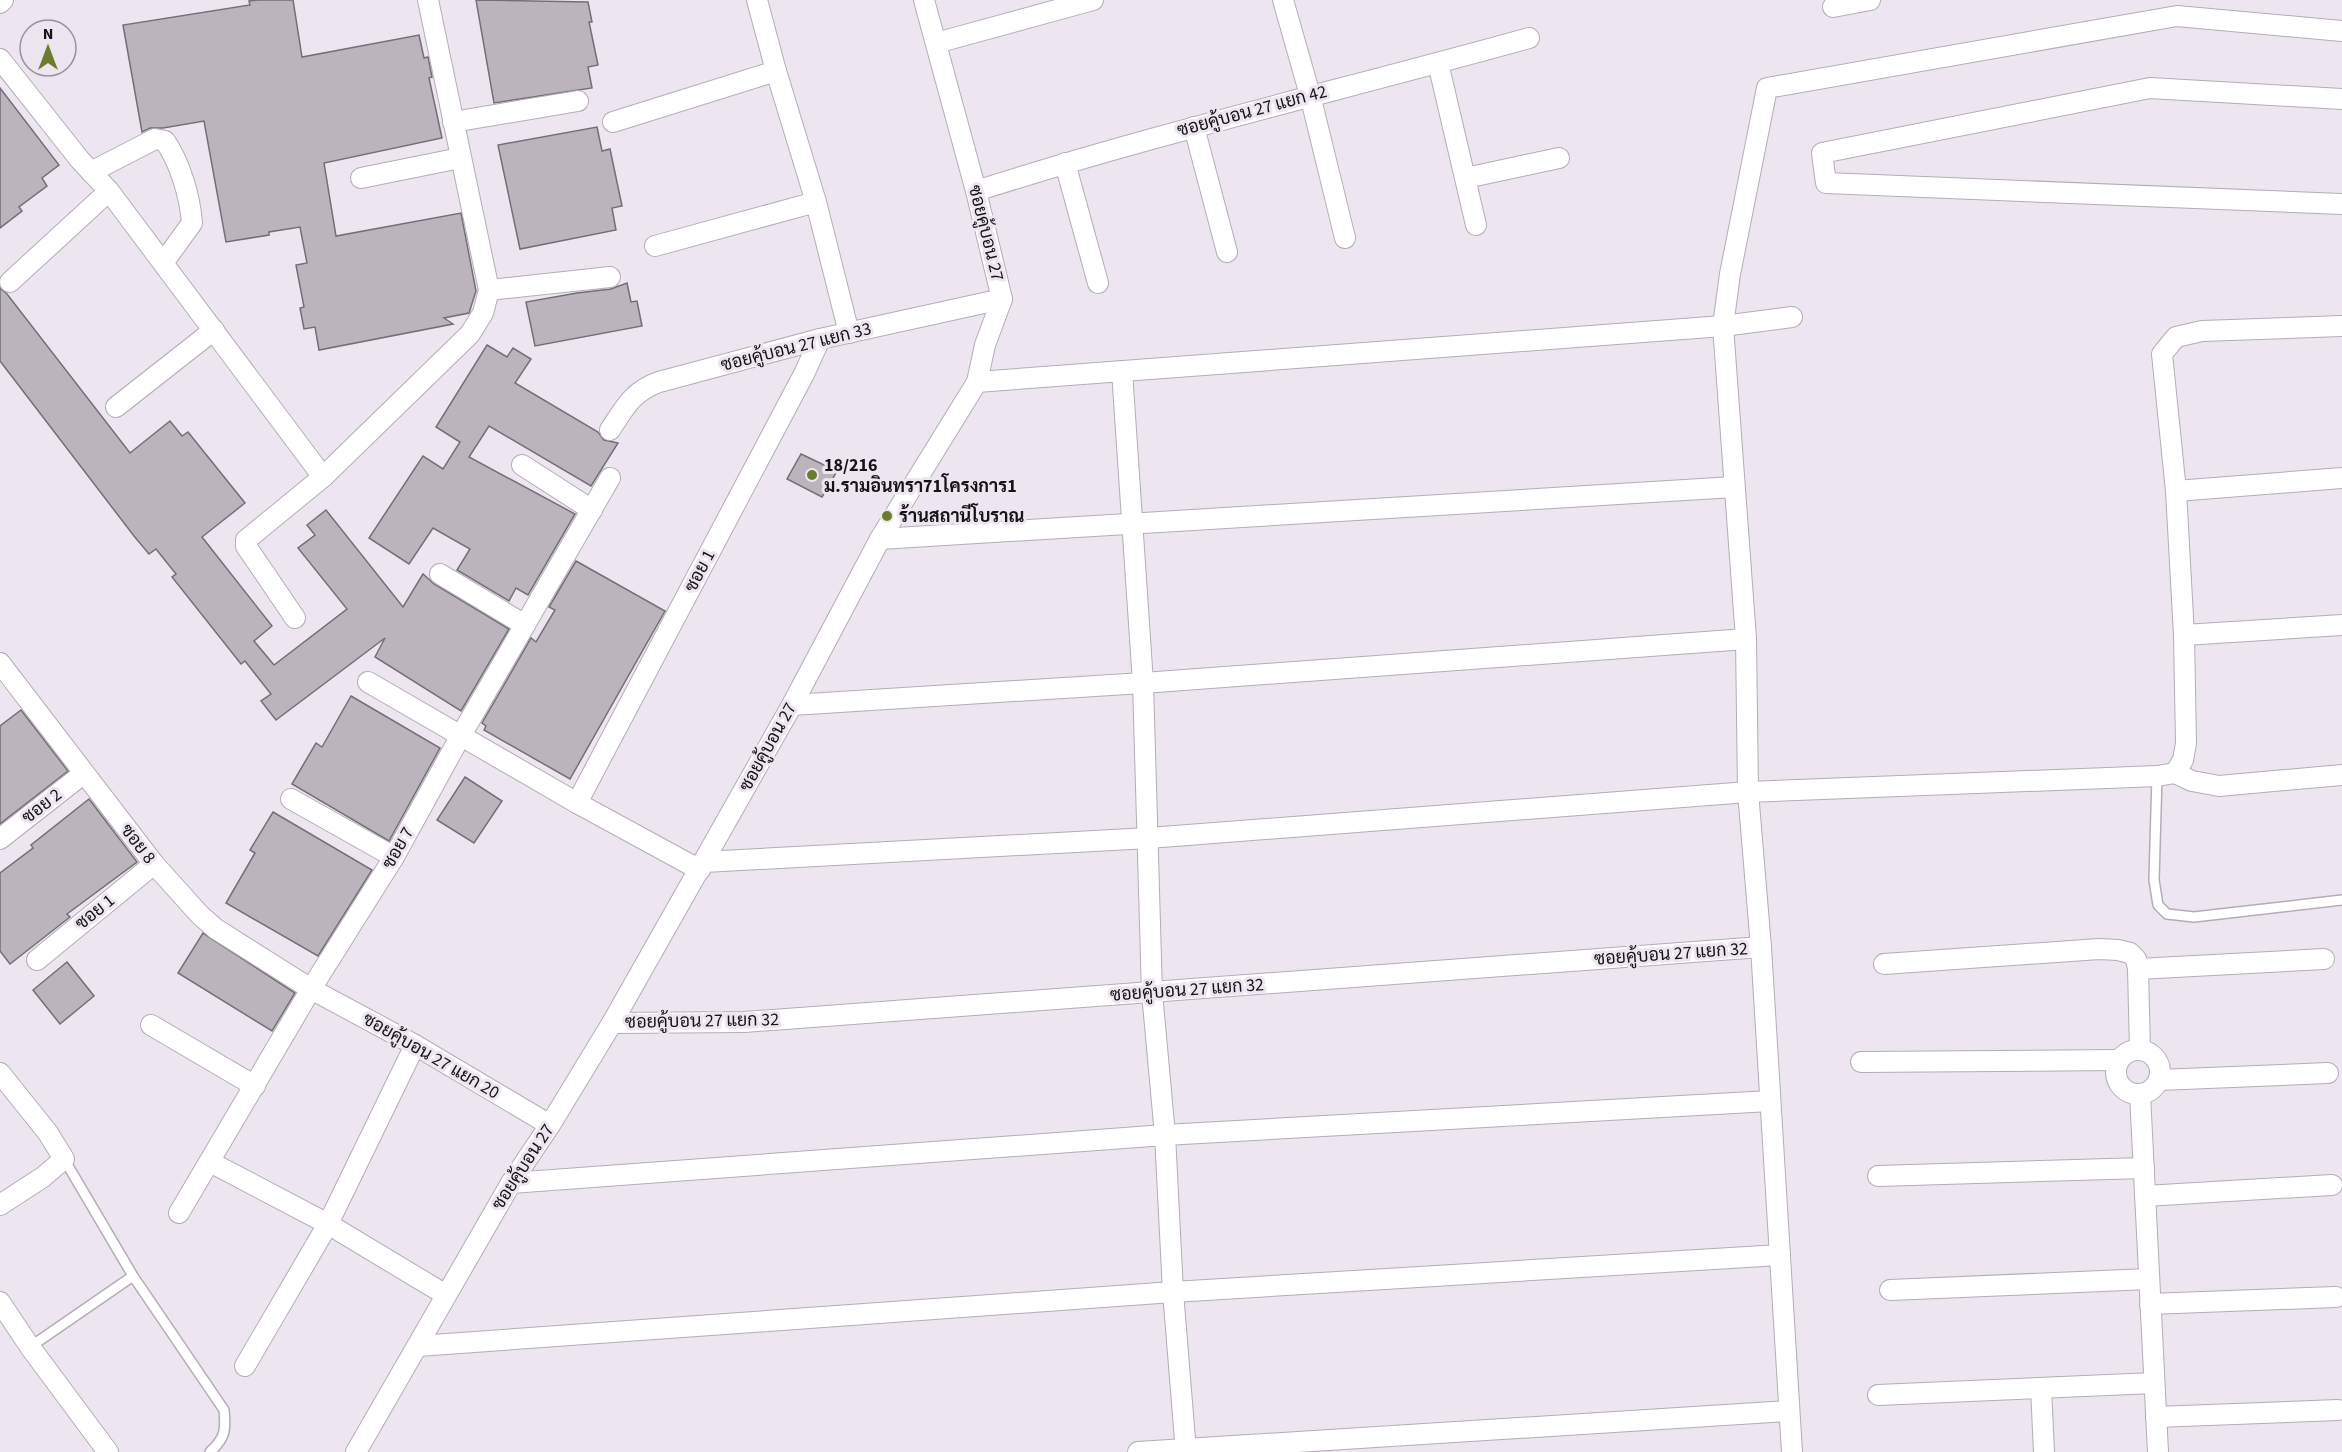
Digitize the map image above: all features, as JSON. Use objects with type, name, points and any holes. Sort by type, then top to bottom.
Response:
[{"type":"street","points":[[0,3],[3,0]]},
{"type":"street","points":[[295,618],[246,546],[246,540],[323,477],[470,334],[483,313],[489,290],[428,0]]},
{"type":"street","points":[[757,0],[816,202],[849,333]]},
{"type":"street","name":"ซอยคู้บอน 27","points":[[356,1452],[511,1183],[550,1125],[612,1023],[792,705],[880,539],[977,382],[986,345],[1002,299],[976,191],[924,0]]},
{"type":"street","points":[[936,43],[1093,0]]},
{"type":"street","points":[[1283,0],[1310,95],[1345,238]]},
{"type":"street","points":[[1833,7],[1870,0]]},
{"type":"street","points":[[1792,1452],[1761,947],[1748,792],[1746,639],[1723,326],[1730,274],[1767,88],[2177,16],[2342,31]]},
{"type":"street","name":"ซอยคู้บอน 27 แยก 42","points":[[976,191],[1194,127],[1529,38]]},
{"type":"street","points":[[0,59],[109,191],[323,477]]},
{"type":"street","points":[[1438,63],[1476,225]]},
{"type":"street","points":[[614,122],[776,71]]},
{"type":"street","points":[[2342,99],[2150,88],[1822,153],[1826,183],[2342,204]]},
{"type":"street","points":[[453,122],[578,101]]},
{"type":"street","points":[[1194,127],[1227,252]]},
{"type":"street","points":[[91,172],[155,139],[165,141],[172,151],[184,186],[192,223],[163,263]]},
{"type":"street","points":[[361,178],[460,158]]},
{"type":"street","points":[[1466,178],[1559,158]]},
{"type":"street","points":[[1065,163],[1098,283]]},
{"type":"street","points":[[10,282],[109,191]]},
{"type":"street","points":[[655,246],[816,202]]},
{"type":"street","points":[[489,290],[610,277]]},
{"type":"street","name":"ซอยคู้บอน 27 แยก 33","points":[[610,430],[628,402],[643,387],[820,339],[1002,299]]},
{"type":"street","points":[[977,382],[1723,326],[1792,317]]},
{"type":"street","points":[[2166,774],[2183,760],[2186,743],[2184,635],[2176,491],[2162,354],[2176,337],[2202,331],[2342,326]]},
{"type":"street","points":[[116,407],[214,330]]},
{"type":"street","name":"ซอย 1","points":[[577,803],[804,374],[820,339]]},
{"type":"street","points":[[1122,371],[1143,683],[1152,993],[1166,1135],[1173,1292],[1186,1450]]},
{"type":"street","points":[[522,465],[592,510]]},
{"type":"street","name":"ซอย 7","points":[[179,1213],[311,989],[394,857],[460,736],[610,478]]},
{"type":"street","points":[[2176,491],[2342,478]]},
{"type":"street","points":[[880,539],[1734,487]]},
{"type":"street","points":[[440,574],[525,625]]},
{"type":"street","points":[[2184,635],[2342,625]]},
{"type":"street","points":[[792,705],[1143,683],[1746,639]]},
{"type":"street","name":"ซอย 8","points":[[0,663],[6,685],[83,774],[154,864],[216,929],[311,989]]},
{"type":"street","points":[[368,682],[577,803],[702,866],[1149,838],[1748,792],[2166,774],[2218,786],[2342,775]]},
{"type":"street","name":"ซอย 2","points":[[0,839],[83,774]]},
{"type":"street","points":[[291,799],[394,857]]},
{"type":"street","name":"ซอย 1","points":[[37,960],[154,864]]},
{"type":"street","name":"ซอยคู้บอน 27 แยก 32","points":[[612,1023],[744,1022],[1761,947]]},
{"type":"street","points":[[1884,964],[2099,949],[2130,954],[2136,959],[2138,969],[2140,1050]]},
{"type":"street","points":[[2138,969],[2324,959]]},
{"type":"street","name":"ซอยคู้บอน 27 แยก 20","points":[[311,989],[415,1045],[550,1125]]},
{"type":"street","points":[[151,1025],[255,1086]]},
{"type":"street","points":[[245,1366],[328,1224],[415,1045]]},
{"type":"street","points":[[2140,1050],[2155,1057],[2159,1064],[2159,1080],[2155,1087],[2140,1094],[2132,1093],[2119,1084],[2116,1076],[2119,1060],[2125,1054],[2140,1050]]},
{"type":"street","points":[[1861,1062],[2119,1060]]},
{"type":"street","points":[[0,1072],[48,1133],[64,1159],[43,1177],[0,1205]]},
{"type":"street","points":[[2159,1080],[2328,1073]]},
{"type":"street","points":[[2140,1094],[2158,1452]]},
{"type":"street","points":[[511,1183],[1166,1135],[1770,1101]]},
{"type":"street","points":[[210,1162],[328,1224],[446,1295]]},
{"type":"street","points":[[1878,1176],[2144,1168]]},
{"type":"street","points":[[2145,1196],[2332,1185]]},
{"type":"street","points":[[418,1346],[1173,1292],[1780,1255]]},
{"type":"street","points":[[1890,1290],[2149,1279]]},
{"type":"street","points":[[2150,1304],[2336,1297]]},
{"type":"street","points":[[0,1302],[30,1347],[108,1452]]},
{"type":"street","points":[[1878,1395],[2154,1383]]},
{"type":"street","points":[[2041,1388],[2044,1452]]},
{"type":"street","points":[[2156,1417],[2338,1410]]},
{"type":"street","points":[[1138,1452],[1789,1411]]},
{"type":"lane","points":[[2166,774],[2154,880],[2158,905],[2167,914],[2194,917],[2342,900]]},
{"type":"lane","points":[[64,1159],[133,1276],[224,1410],[225,1426],[222,1441],[210,1452]]},
{"type":"lane","points":[[30,1347],[133,1276]]},
{"type":"building","points":[[293,0],[302,57],[419,35],[424,58],[428,57],[432,77],[429,78],[442,138],[324,163],[336,236],[461,213],[476,291],[469,313],[444,318],[453,324],[319,350],[315,327],[304,329],[300,308],[304,307],[296,265],[307,263],[300,227],[226,242],[204,121],[150,128],[142,132],[123,25],[250,5],[249,1]]},
{"type":"building","points":[[476,0],[588,2],[592,22],[589,22],[598,65],[588,67],[592,88],[494,103]]},
{"type":"building","points":[[0,88],[59,165],[42,178],[47,186],[19,207],[22,211],[0,228]]},
{"type":"building","points":[[597,127],[602,151],[610,149],[622,206],[612,208],[616,230],[520,249],[498,145]]},
{"type":"building","points":[[627,283],[631,302],[637,301],[642,326],[535,346],[526,302],[611,289]]},
{"type":"building","points":[[0,288],[130,453],[170,421],[182,436],[188,432],[245,503],[202,537],[272,626],[254,641],[274,665],[347,609],[298,548],[315,535],[307,525],[326,510],[403,607],[423,574],[434,584],[509,629],[461,711],[375,657],[385,638],[276,720],[261,701],[271,694],[245,661],[241,664],[172,577],[176,574],[156,549],[149,554],[134,536],[0,361]]},
{"type":"building","points":[[487,345],[507,357],[513,348],[531,359],[515,383],[598,432],[604,440],[618,443],[591,486],[489,426],[469,457],[575,514],[528,595],[516,588],[509,601],[457,570],[470,549],[433,528],[409,564],[369,538],[423,456],[443,469],[460,442],[436,427]]},
{"type":"building","name":"18/216 ม.รามอินทรา71โครงการ1","points":[[801,454],[837,471],[822,497],[787,479]]},
{"type":"building","points":[[576,561],[665,611],[570,779],[484,730],[486,726],[482,723],[531,638],[536,642],[555,610],[549,607]]},
{"type":"building","points":[[351,696],[440,748],[389,841],[292,784],[316,743],[322,747]]},
{"type":"building","points":[[21,710],[68,771],[0,824],[0,726]]},
{"type":"building","points":[[465,777],[502,801],[474,843],[437,820]]},
{"type":"building","points":[[89,799],[137,862],[67,914],[70,917],[10,964],[0,951],[0,873],[33,848],[31,845]]},
{"type":"building","points":[[273,812],[372,870],[318,956],[226,903],[255,853],[250,850]]},
{"type":"building","points":[[203,933],[295,993],[272,1031],[178,973]]},
{"type":"building","points":[[67,962],[94,996],[60,1024],[33,990]]},
{"type":"place","name":"18/216 ม.รามอินทรา71โครงการ1","points":[[812,475]]},
{"type":"place","name":"ร้านสถานีโบราณ","points":[[887,516]]}]
